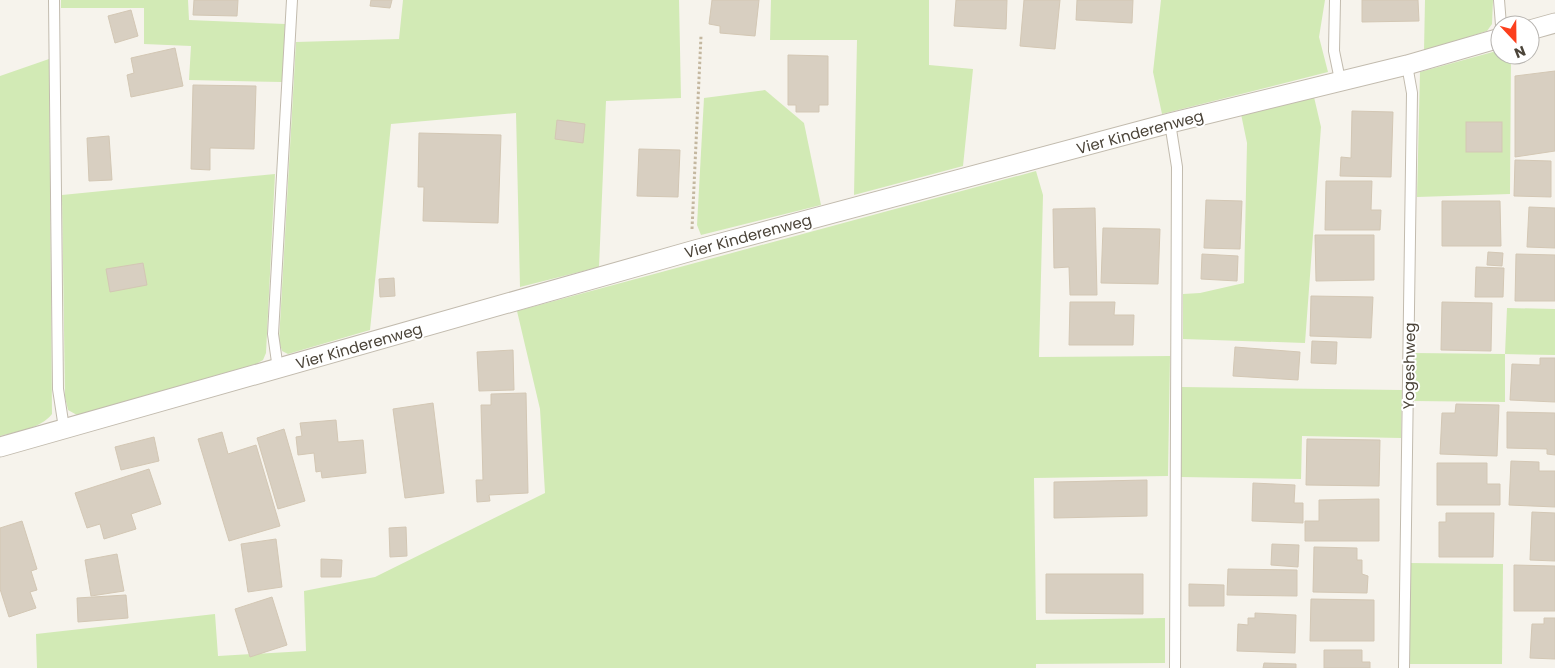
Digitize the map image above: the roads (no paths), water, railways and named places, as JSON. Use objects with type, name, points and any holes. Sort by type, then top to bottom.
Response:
[{"type":"street","points":[[1540,27],[1555,23]]},
{"type":"street","name":"Vier Kinderenweg","points":[[0,447],[695,250],[1170,123],[1407,64],[1490,41]]},
{"type":"lane","points":[[54,0],[58,389],[64,428]]},
{"type":"lane","points":[[278,369],[273,334],[292,0]]},
{"type":"lane","points":[[1335,0],[1334,50],[1340,80]]},
{"type":"lane","points":[[1499,0],[1500,15]]},
{"type":"lane","name":"Yogeshweg","points":[[1404,668],[1412,102],[1407,64]]},
{"type":"lane","points":[[1170,123],[1177,166],[1175,668]]}]
